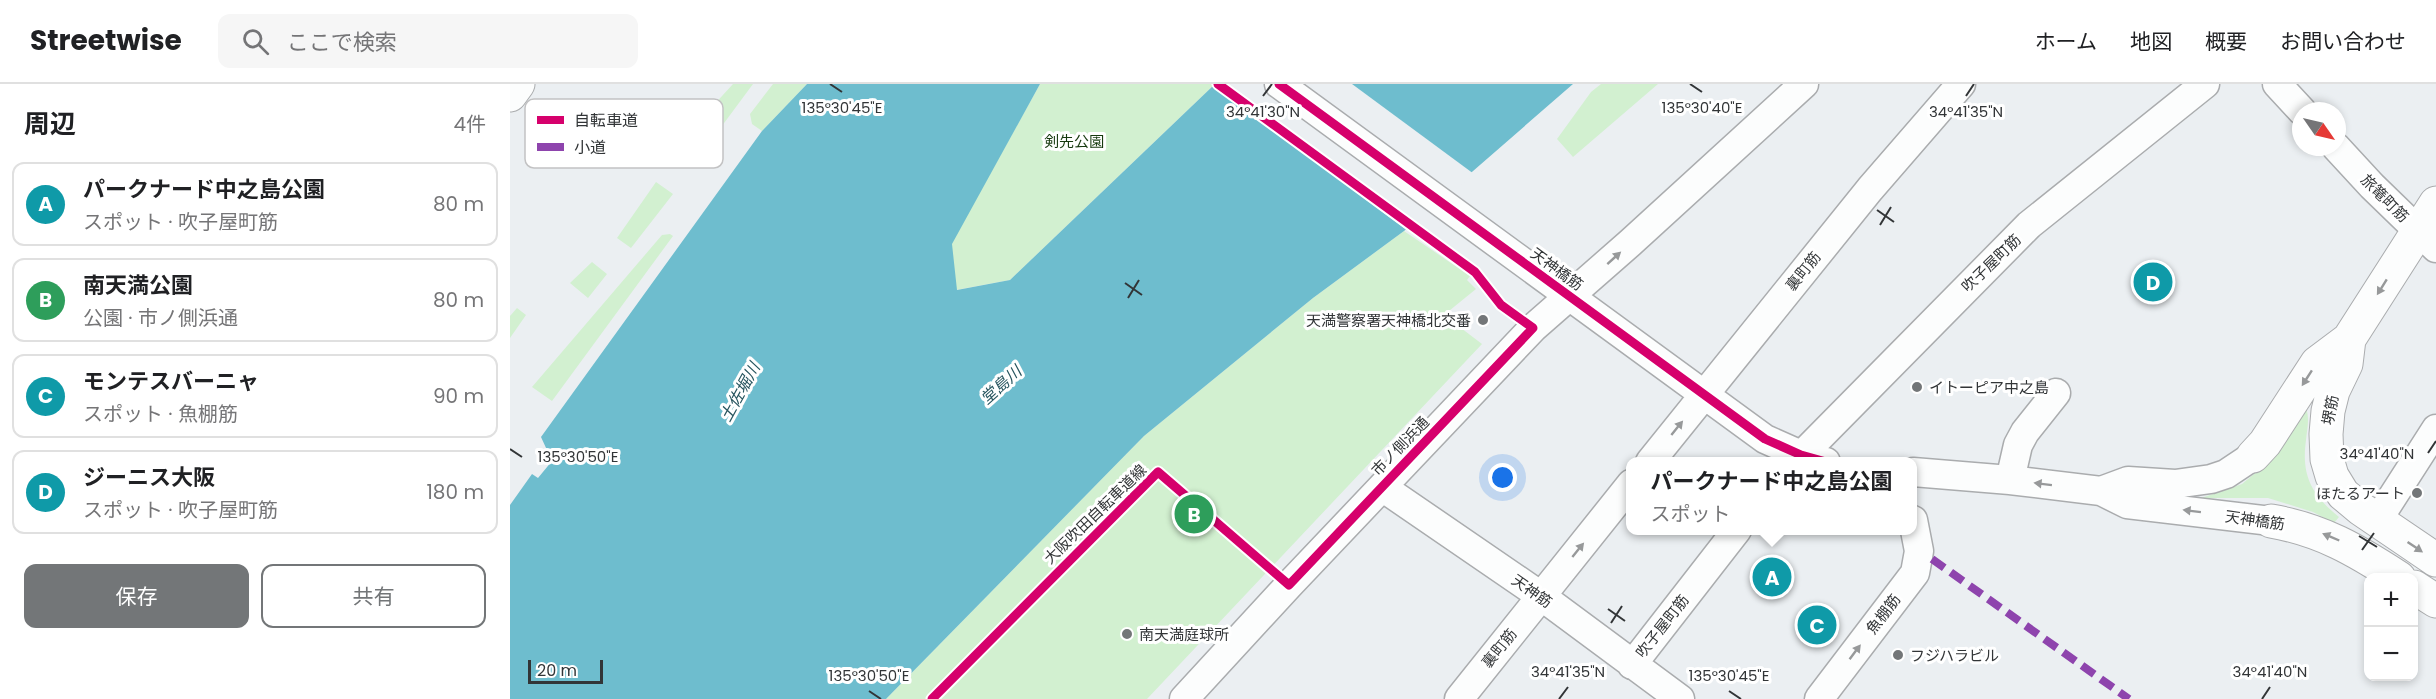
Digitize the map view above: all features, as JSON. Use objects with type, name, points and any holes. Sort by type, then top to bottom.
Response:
[{"type":"main road","points":[[510,95],[518,84]]},
{"type":"main road","name":"堺筋","points":[[2253,456],[2265,443],[2317,363],[2349,339],[2427,239],[2436,203]]},
{"type":"main road","name":"堺筋","points":[[2349,339],[2346,364],[2333,391],[2328,411],[2326,442],[2332,476],[2343,494],[2369,515]]},
{"type":"main road","points":[[2369,515],[2436,560]]},
{"type":"main road","name":"天神橋筋","points":[[2271,521],[2307,528],[2327,536],[2368,557],[2392,573]]},
{"type":"main road","points":[[2418,590],[2436,601]]},
{"type":"street","name":"天神橋筋","points":[[1279,84],[1765,439],[1803,457]]},
{"type":"street","points":[[1569,296],[1804,84]]},
{"type":"street","name":"裏町筋","points":[[1654,457],[1870,189],[1961,84]]},
{"type":"street","name":"吹子屋町筋","points":[[1809,457],[2030,225],[2205,84]]},
{"type":"street","points":[[2277,84],[2294,102]]},
{"type":"street","name":"旅篭町筋","points":[[2345,156],[2427,239]]},
{"type":"street","name":"市ノ側浜通","points":[[1184,699],[1533,328],[1569,296]]},
{"type":"street","points":[[2010,480],[2018,445],[2025,432],[2056,393]]},
{"type":"street","points":[[2369,515],[2436,429]]},
{"type":"street","name":"天神橋筋","points":[[2101,491],[2128,481],[2175,484],[2211,479],[2226,474],[2253,456]]},
{"type":"street","name":"天神橋筋","points":[[1917,472],[2101,491],[2127,504],[2271,521]]},
{"type":"street","name":"天神筋","points":[[1382,487],[1541,596],[1680,699]]},
{"type":"street","name":"裏町筋","points":[[1459,699],[1626,490]]},
{"type":"street","name":"吹子屋町筋","points":[[1632,664],[1734,535]]},
{"type":"street","name":"魚棚筋","points":[[1820,699],[1914,573],[1919,551],[1916,535]]},
{"type":"green space","points":[[733,84],[753,84],[723,124],[723,99],[719,99]]},
{"type":"green space","points":[[773,84],[807,84],[762,131],[752,124],[750,114]]},
{"type":"green space","name":"剣先公園","points":[[1040,84],[1215,84],[1010,280],[956,290],[951,244]]},
{"type":"green space","points":[[1601,84],[1658,84],[1573,157],[1557,139],[1591,92]]},
{"type":"green space","points":[[656,182],[673,194],[631,248],[617,238]]},
{"type":"green space","points":[[1404,231],[1470,276],[1467,280],[1476,289],[1444,315],[1482,344],[1147,699],[886,699],[1144,436],[1313,298]]},
{"type":"green space","points":[[662,235],[673,236],[552,401],[532,387]]},
{"type":"green space","points":[[592,262],[607,274],[588,298],[570,283]]},
{"type":"green space","points":[[517,308],[526,315],[510,338],[510,316]]},
{"type":"green space","points":[[2306,408],[2308,420],[2305,464],[2307,474],[2315,492],[2339,517],[2334,523],[2313,512],[2268,498],[2201,498],[2242,484],[2266,464]]},
{"type":"water","points":[[807,84],[1040,84],[952,244],[957,290],[1010,280],[1215,84],[1573,84],[1404,231],[1313,298],[1144,436],[886,699],[510,699],[510,505],[532,474],[538,478],[552,461],[541,437],[762,131]]},
{"type":"pier","points":[[1211,84],[1352,84],[1474,174],[1408,231]]},
{"type":"marked path","points":[[1932,559],[2129,699]]},
{"type":"cycle path","name":"大阪吹田自転車道線","points":[[932,699],[1158,472],[1289,585],[1533,328],[1501,305],[1475,272],[1218,84]]},
{"type":"cycle path","points":[[1279,84],[1765,439],[1808,457]]},
{"type":"place","name":"ジーニス大阪","points":[[2153,282]]},
{"type":"place","name":"天満警察署天神橋北交番","points":[[1483,320]]},
{"type":"place","name":"イトーピア中之島","points":[[1917,387]]},
{"type":"place","name":"ほたるアート","points":[[2417,493]]},
{"type":"place","name":"南天満公園","points":[[1194,514]]},
{"type":"place","name":"パークナード中之島公園","points":[[1772,577]]},
{"type":"place","name":"モンテスバーニャ","points":[[1817,625]]},
{"type":"place","name":"南天満庭球所","points":[[1127,634]]},
{"type":"place","name":"フジハラビル","points":[[1898,655]]},
{"type":"water label","name":"堂島川","points":[[1001,385]]},
{"type":"water label","name":"土佐堀川","points":[[740,392]]}]
